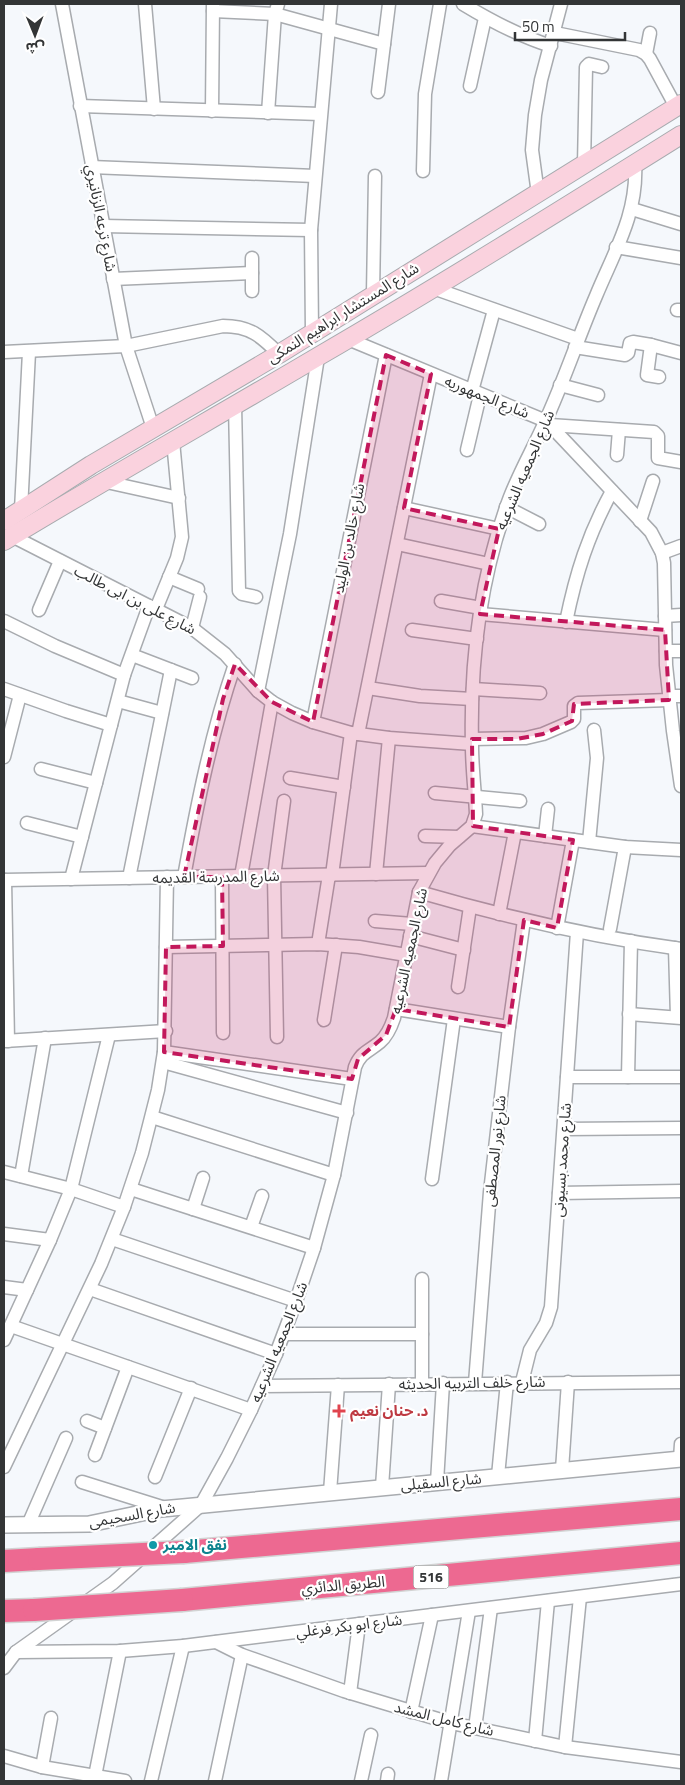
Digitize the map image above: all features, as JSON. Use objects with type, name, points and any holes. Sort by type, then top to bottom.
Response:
[{"type":"highway","points":[[4,1561],[184,1552],[681,1509]]},
{"type":"highway","name":"الطريق الدائري","points":[[4,1611],[182,1600],[681,1553]]},
{"type":"main road","name":"شارع المستشار ابراهيم النمكى","points":[[6,533],[21,510],[92,464],[279,354],[679,106]]},
{"type":"main road","name":"شارع المستشار ابراهيم النمكى","points":[[6,533],[173,441],[318,357],[681,135]]},
{"type":"main road","points":[[92,464],[102,481]]},
{"type":"street","name":"شارع ترعه الزنانيري","points":[[62,4],[102,226],[126,346],[153,428]]},
{"type":"street","points":[[145,4],[154,109]]},
{"type":"street","points":[[312,333],[311,230],[331,4]]},
{"type":"street","points":[[378,92],[389,4]]},
{"type":"street","points":[[422,171],[424,94],[440,4]]},
{"type":"street","points":[[463,4],[479,11],[517,34],[550,46]]},
{"type":"street","points":[[538,194],[532,150],[534,124],[541,80],[561,4]]},
{"type":"street","points":[[212,111],[213,7],[276,9],[328,28],[384,44]]},
{"type":"street","points":[[268,112],[276,9]]},
{"type":"street","points":[[470,86],[479,11]]},
{"type":"street","points":[[554,33],[629,47],[646,54],[679,106]]},
{"type":"street","points":[[646,54],[650,33]]},
{"type":"street","points":[[584,165],[586,67],[590,64],[602,67]]},
{"type":"street","points":[[80,106],[320,114]]},
{"type":"street","name":"شارع الجمعيه الشرعيه","points":[[4,1668],[16,1652],[113,1583],[201,1505],[252,1410],[276,1354],[314,1248],[334,1175],[352,1079],[358,1059],[363,1052],[386,1035],[394,1018],[419,892],[428,873],[442,854],[472,826],[476,814],[472,741],[473,694],[480,611],[489,564],[506,507],[525,464],[548,423],[576,343],[632,209],[635,194],[635,164]]},
{"type":"street","points":[[91,167],[315,176]]},
{"type":"street","points":[[373,294],[375,176]]},
{"type":"street","points":[[632,209],[681,224]]},
{"type":"street","points":[[102,226],[311,230]]},
{"type":"street","points":[[616,246],[681,258]]},
{"type":"street","points":[[252,258],[252,291]]},
{"type":"street","points":[[113,279],[252,273]]},
{"type":"street","points":[[433,288],[576,343],[625,355],[628,353],[631,342],[681,352]]},
{"type":"street","points":[[467,450],[476,393],[494,310]]},
{"type":"street","points":[[4,352],[126,346],[214,327],[234,326],[257,334],[279,354]]},
{"type":"street","name":"شارع الجمهوريه","points":[[348,339],[548,423],[654,536],[662,553]]},
{"type":"street","points":[[651,345],[647,375],[659,377]]},
{"type":"street","points":[[21,510],[28,352]]},
{"type":"street","name":"شارع خالد بن الوليد","points":[[313,722],[386,355]]},
{"type":"street","points":[[258,691],[290,534],[318,357]]},
{"type":"street","points":[[318,944],[344,787],[355,733],[368,688],[431,374]]},
{"type":"street","points":[[560,386],[598,395]]},
{"type":"street","points":[[235,405],[239,591],[242,594],[256,597]]},
{"type":"street","points":[[548,423],[655,433],[658,436],[658,458],[681,462]]},
{"type":"street","points":[[616,455],[620,430]]},
{"type":"street","points":[[71,879],[124,675],[152,607],[169,577],[177,558],[182,537],[180,498],[173,441]]},
{"type":"street","points":[[102,481],[180,498]]},
{"type":"street","points":[[640,521],[653,482]]},
{"type":"street","points":[[566,622],[586,544],[596,520],[612,491]]},
{"type":"street","points":[[506,507],[539,524]]},
{"type":"street","points":[[404,508],[499,529]]},
{"type":"street","name":"شارع على بن ابى طالب","points":[[6,533],[192,628],[215,644],[258,691],[272,702],[313,722],[355,733],[389,738],[472,741],[517,739],[543,734],[572,721],[574,708],[578,704],[673,697]]},
{"type":"street","points":[[397,544],[489,564]]},
{"type":"street","points":[[681,546],[662,553],[664,630],[673,697],[681,786]]},
{"type":"street","points":[[39,610],[60,561]]},
{"type":"street","points":[[169,577],[199,593],[192,628]]},
{"type":"street","points":[[441,601],[480,611],[566,622],[664,630]]},
{"type":"street","points":[[664,616],[681,615]]},
{"type":"street","points":[[4,621],[55,646],[124,675]]},
{"type":"street","points":[[412,630],[477,640]]},
{"type":"street","points":[[666,651],[681,651]]},
{"type":"street","points":[[132,655],[192,678]]},
{"type":"street","points":[[184,877],[207,758],[223,698],[235,664]]},
{"type":"street","points":[[129,878],[171,670]]},
{"type":"street","points":[[4,688],[112,725]]},
{"type":"street","points":[[368,688],[420,696],[540,693]]},
{"type":"street","points":[[4,757],[20,695]]},
{"type":"street","points":[[118,701],[162,713]]},
{"type":"street","points":[[241,876],[272,702]]},
{"type":"street","points":[[589,842],[597,758],[594,730]]},
{"type":"street","points":[[376,874],[389,738]]},
{"type":"street","points":[[41,770],[96,783]]},
{"type":"street","points":[[290,778],[344,787]]},
{"type":"street","points":[[435,793],[520,801]]},
{"type":"street","points":[[277,1037],[274,876],[284,801]]},
{"type":"street","points":[[545,836],[547,808]]},
{"type":"street","points":[[27,823],[82,837]]},
{"type":"street","points":[[472,826],[625,847],[681,850]]},
{"type":"street","points":[[499,914],[515,832]]},
{"type":"street","points":[[426,836],[460,837]]},
{"type":"street","points":[[557,928],[574,840]]},
{"type":"street","points":[[610,930],[625,847]]},
{"type":"street","name":"شارع المدرسة القديمه","points":[[4,880],[428,873]]},
{"type":"street","points":[[222,876],[223,1033]]},
{"type":"street","points":[[4,1467],[64,1344],[112,1239],[131,1189],[152,1117],[164,1057],[166,1032],[167,878]]},
{"type":"street","points":[[4,880],[6,1041],[166,1032]]},
{"type":"street","points":[[419,892],[470,907],[557,928],[678,948],[679,1018],[629,1014]]},
{"type":"street","points":[[458,987],[470,907]]},
{"type":"street","name":"شارع نور المصطفى","points":[[475,1383],[490,1192],[509,1027],[524,920]]},
{"type":"street","points":[[375,921],[411,930],[464,950]]},
{"type":"street","name":"شارع محمد بسيونى","points":[[522,1382],[530,1350],[546,1323],[551,1307],[577,932]]},
{"type":"street","points":[[628,1077],[631,941]]},
{"type":"street","points":[[166,948],[318,944],[406,955]]},
{"type":"street","points":[[324,1020],[336,946]]},
{"type":"street","points":[[396,1009],[509,1027]]},
{"type":"street","points":[[432,1179],[454,1019]]},
{"type":"street","points":[[4,1339],[50,1240],[71,1189],[109,1035]]},
{"type":"street","points":[[20,1176],[45,1038]]},
{"type":"street","points":[[164,1057],[352,1079]]},
{"type":"street","points":[[164,1057],[346,1113]]},
{"type":"street","points":[[568,1077],[681,1077]]},
{"type":"street","points":[[152,1117],[334,1175]]},
{"type":"street","points":[[564,1129],[681,1128]]},
{"type":"street","points":[[4,1172],[71,1189],[124,1207]]},
{"type":"street","points":[[193,1208],[203,1178]]},
{"type":"street","points":[[131,1189],[314,1248]]},
{"type":"street","points":[[559,1193],[681,1191]]},
{"type":"street","points":[[251,1227],[262,1196]]},
{"type":"street","points":[[4,1234],[50,1240]]},
{"type":"street","points":[[112,1239],[296,1301]]},
{"type":"street","points":[[422,1279],[422,1384]]},
{"type":"street","points":[[4,1287],[27,1290]]},
{"type":"street","points":[[90,1289],[276,1354]]},
{"type":"street","points":[[10,1326],[252,1410]]},
{"type":"street","points":[[284,1334],[422,1334]]},
{"type":"street","points":[[95,1455],[128,1366]]},
{"type":"street","points":[[498,1476],[507,1382]]},
{"type":"street","name":"شارع خلف التربيه الحديثه","points":[[262,1386],[507,1382],[681,1382]]},
{"type":"street","points":[[562,1470],[568,1382]]},
{"type":"street","points":[[437,1482],[443,1383]]},
{"type":"street","points":[[382,1487],[389,1384]]},
{"type":"street","points":[[330,1492],[338,1385]]},
{"type":"street","points":[[155,1478],[190,1388]]},
{"type":"street","points":[[87,1421],[105,1428]]},
{"type":"street","points":[[28,1525],[66,1438]]},
{"type":"street","name":"شارع السقيلى","points":[[201,1505],[562,1470],[681,1454]]},
{"type":"street","points":[[82,1482],[166,1509]]},
{"type":"street","name":"شارع السحيمى","points":[[4,1525],[89,1524],[166,1509],[201,1505]]},
{"type":"street","name":"شارع ابو بكر فرغلي","points":[[16,1652],[120,1651],[183,1646],[681,1584]]},
{"type":"street","points":[[565,1747],[580,1597]]},
{"type":"street","points":[[534,1741],[548,1601]]},
{"type":"street","points":[[475,1728],[491,1608]]},
{"type":"street","points":[[441,1781],[469,1611]]},
{"type":"street","points":[[411,1712],[432,1615]]},
{"type":"street","points":[[350,1693],[359,1624]]},
{"type":"street","name":"شارع كامل المشد","points":[[216,1642],[242,1655],[350,1693],[451,1723],[565,1747],[681,1762]]},
{"type":"street","points":[[150,1781],[183,1646]]},
{"type":"street","points":[[89,1778],[120,1651]]},
{"type":"street","points":[[216,1781],[242,1655]]},
{"type":"street","points":[[42,1767],[51,1718]]},
{"type":"street","points":[[361,1781],[371,1734]]},
{"type":"street","points":[[4,1756],[89,1778],[125,1781]]},
{"type":"highlighted area","points":[[386,355],[431,374],[404,508],[499,529],[480,614],[665,630],[669,700],[574,704],[572,721],[543,734],[517,739],[472,739],[473,826],[573,840],[557,928],[524,920],[509,1027],[396,1009],[386,1035],[358,1059],[352,1079],[164,1052],[166,947],[223,946],[222,877],[184,877],[223,699],[235,664],[272,702],[313,722]]},
{"type":"place","name":"د. حنان نعيم","points":[[339,1411]]},
{"type":"place","name":"نفق الامير","points":[[153,1545]]}]
